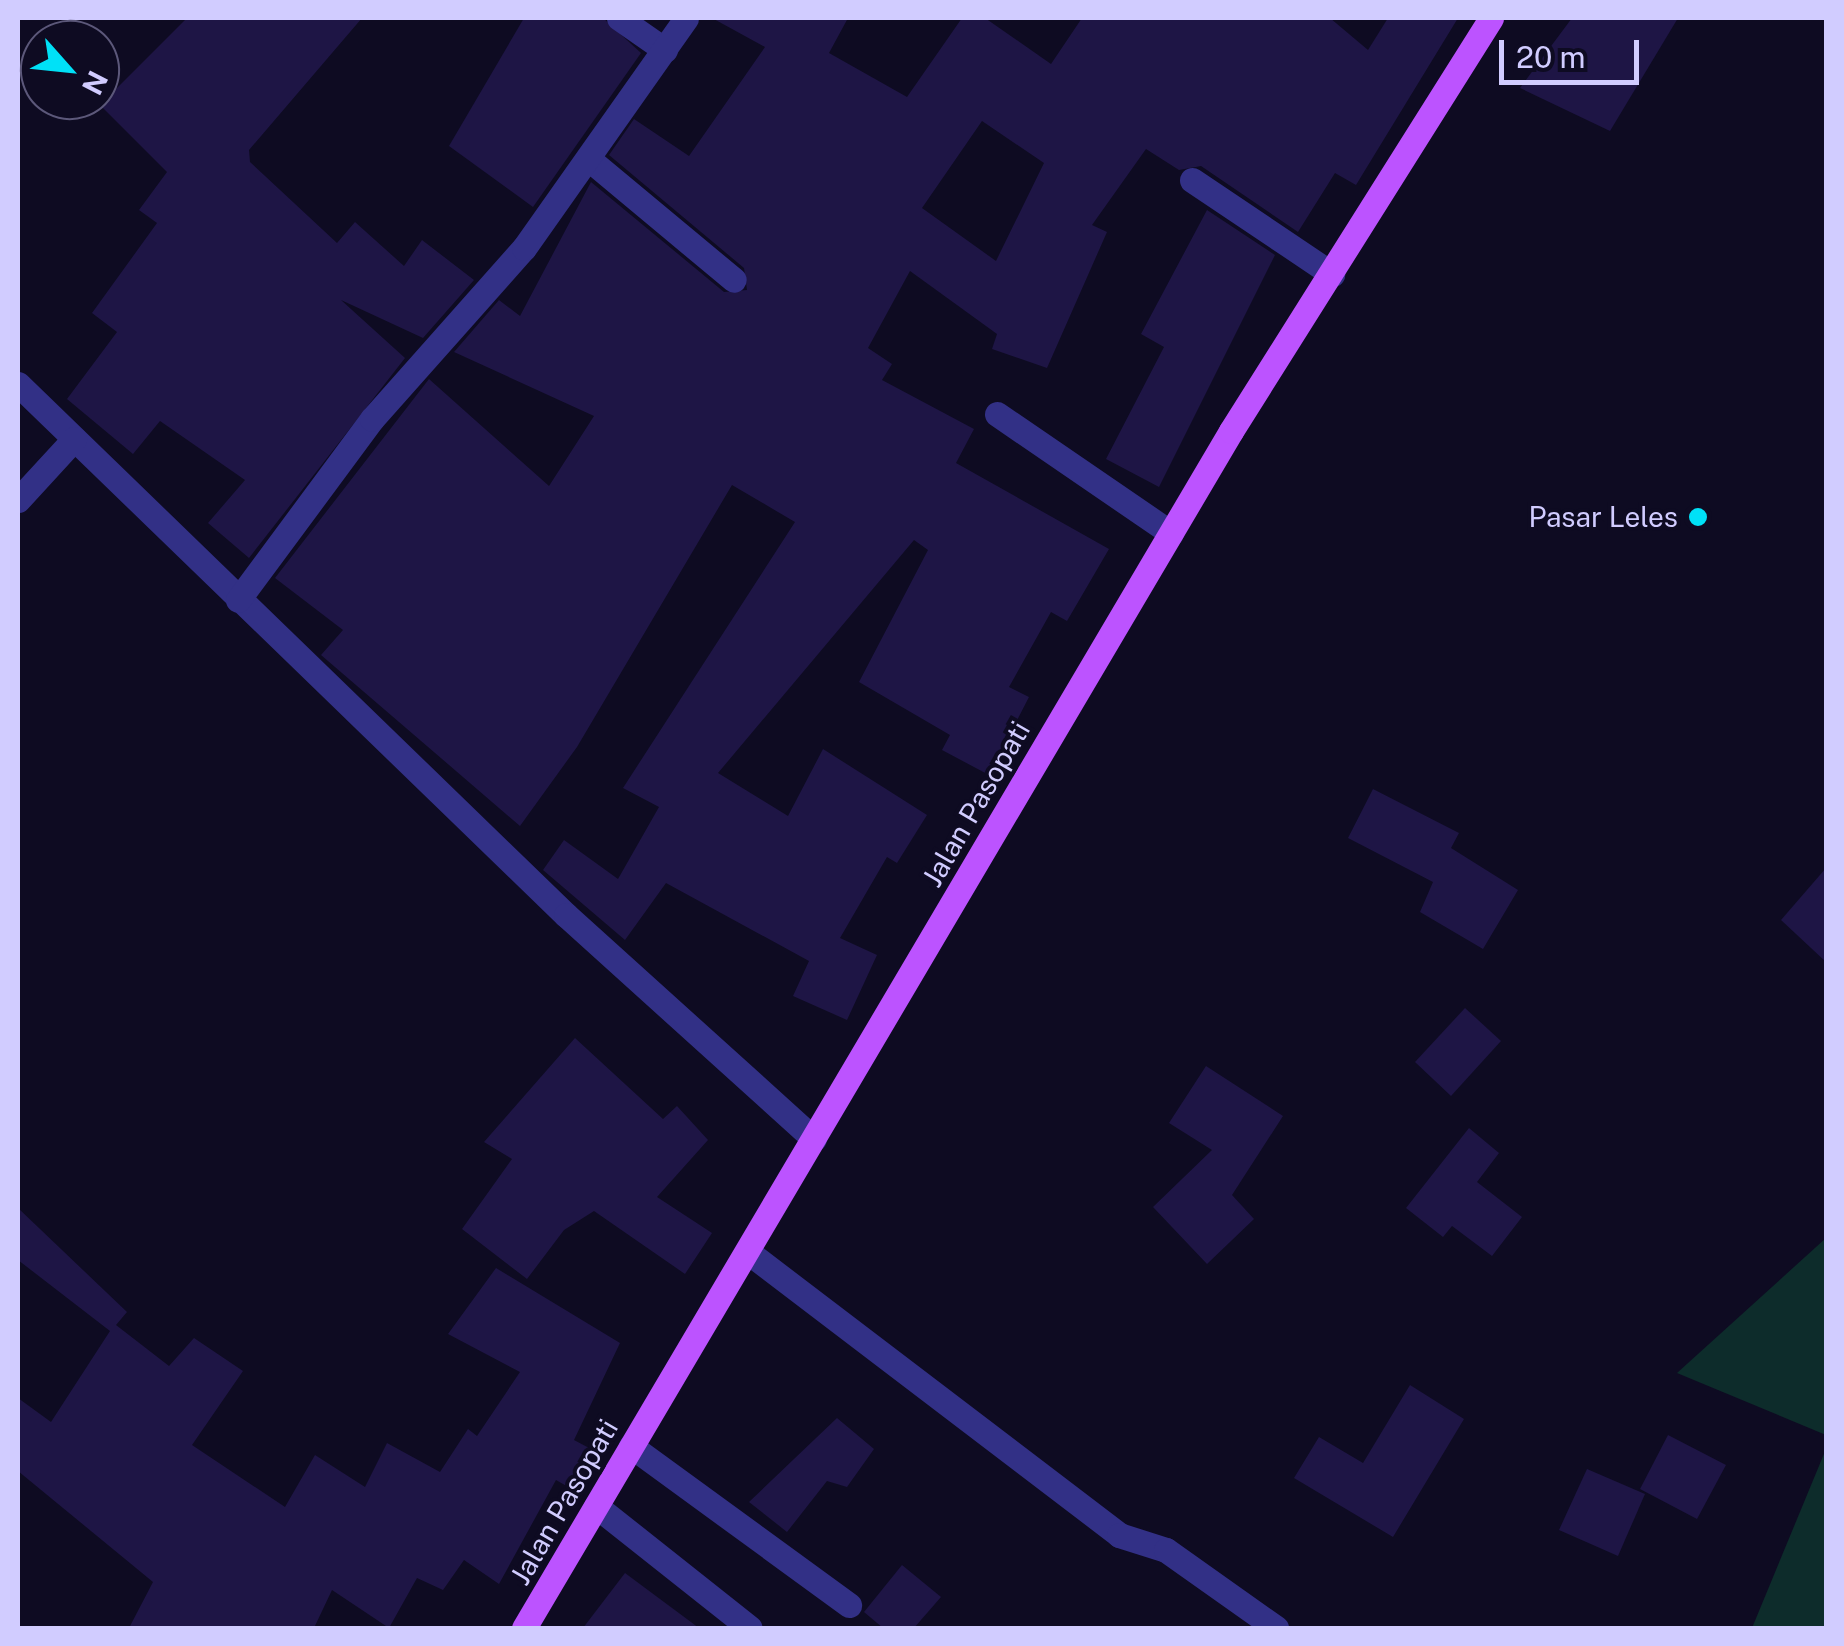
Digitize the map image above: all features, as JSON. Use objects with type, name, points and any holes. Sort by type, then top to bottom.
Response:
[{"type":"main road","name":"Jalan Pasopati","points":[[524,1628],[1171,533],[1491,18]]},
{"type":"street","points":[[620,18],[664,50]]},
{"type":"street","points":[[238,600],[372,419],[590,160],[686,18]]},
{"type":"street","points":[[590,160],[734,280]]},
{"type":"street","points":[[1192,180],[1332,274]]},
{"type":"street","points":[[18,384],[238,600],[814,1139]]},
{"type":"street","points":[[996,414],[1171,533]]},
{"type":"street","points":[[18,500],[74,439]]},
{"type":"street","points":[[748,1252],[1119,1535],[1166,1550],[1276,1628]]},
{"type":"street","points":[[631,1446],[849,1605]]},
{"type":"street","points":[[596,1506],[750,1628]]},
{"type":"green space","points":[[1826,1238],[1826,1435],[1677,1373]]},
{"type":"green space","points":[[1826,1449],[1826,1628],[1752,1628]]},
{"type":"building","points":[[187,18],[362,18],[249,150],[250,162],[337,243],[355,222],[404,266],[422,240],[474,280],[423,338],[341,300],[405,358],[249,558],[208,523],[245,480],[160,421],[133,454],[67,399],[117,332],[92,313],[157,223],[139,210],[167,172],[115,120],[120,120],[120,85]]},
{"type":"building","points":[[524,18],[603,18],[641,53],[533,207],[449,146]]},
{"type":"building","points":[[712,18],[848,18],[829,53],[907,97],[962,18],[985,18],[1051,64],[1082,18],[1330,18],[1368,50],[1388,18],[1458,18],[1356,185],[1335,173],[1298,232],[1201,166],[1179,170],[1146,149],[1092,225],[1107,232],[1047,368],[992,349],[997,334],[910,271],[868,348],[892,364],[882,380],[974,429],[956,463],[1109,549],[1067,621],[1051,612],[1009,687],[1029,697],[989,775],[942,750],[950,735],[859,682],[928,550],[914,540],[718,773],[788,816],[823,749],[927,815],[897,863],[887,857],[840,938],[877,955],[847,1020],[793,996],[809,961],[666,883],[625,940],[543,870],[564,840],[618,879],[659,807],[623,788],[795,522],[732,485],[577,747],[520,826],[321,655],[343,630],[275,578],[429,379],[549,486],[594,416],[454,352],[499,300],[520,316],[591,182],[724,292],[747,290],[744,268],[609,155],[634,119],[689,156],[765,47]],"holes":[[[982,121],[1044,163],[996,261],[922,208]]]},
{"type":"building","points":[[1572,18],[1678,18],[1610,131],[1520,88]]},
{"type":"building","points":[[1207,210],[1275,255],[1159,487],[1106,459],[1164,347],[1141,334]]},
{"type":"building","points":[[1373,789],[1459,833],[1451,848],[1518,890],[1483,949],[1420,912],[1433,882],[1348,838]]},
{"type":"building","points":[[1826,868],[1826,962],[1781,920]]},
{"type":"building","points":[[1465,1008],[1501,1041],[1451,1096],[1415,1062]]},
{"type":"building","points":[[575,1038],[663,1119],[677,1106],[708,1140],[657,1197],[712,1233],[685,1274],[594,1211],[564,1230],[527,1279],[462,1229],[512,1159],[484,1142]]},
{"type":"building","points":[[1206,1066],[1283,1116],[1232,1195],[1254,1219],[1207,1264],[1153,1207],[1212,1150],[1169,1123]]},
{"type":"building","points":[[1469,1128],[1499,1153],[1477,1182],[1522,1217],[1492,1256],[1452,1226],[1443,1237],[1406,1208]]},
{"type":"building","points":[[18,1208],[127,1312],[116,1325],[169,1366],[194,1338],[243,1371],[192,1445],[285,1507],[315,1455],[365,1487],[387,1443],[440,1472],[468,1429],[477,1436],[520,1372],[448,1334],[496,1268],[620,1343],[574,1440],[591,1449],[570,1488],[556,1480],[499,1584],[464,1560],[443,1590],[417,1578],[389,1628],[332,1590],[314,1628],[129,1628],[153,1582],[18,1471],[18,1398],[51,1422],[110,1331],[18,1260]]},
{"type":"building","points":[[1410,1385],[1464,1419],[1393,1537],[1294,1478],[1319,1437],[1363,1463]]},
{"type":"building","points":[[837,1418],[874,1449],[847,1487],[827,1481],[787,1532],[749,1502]]},
{"type":"building","points":[[1668,1435],[1726,1465],[1697,1519],[1640,1489]]},
{"type":"building","points":[[1587,1469],[1645,1494],[1618,1556],[1559,1530]]},
{"type":"building","points":[[902,1565],[941,1597],[914,1628],[883,1628],[864,1612]]},
{"type":"building","points":[[625,1573],[699,1628],[583,1628]]},
{"type":"place","name":"Pasar Leles","points":[[1698,517]]}]
